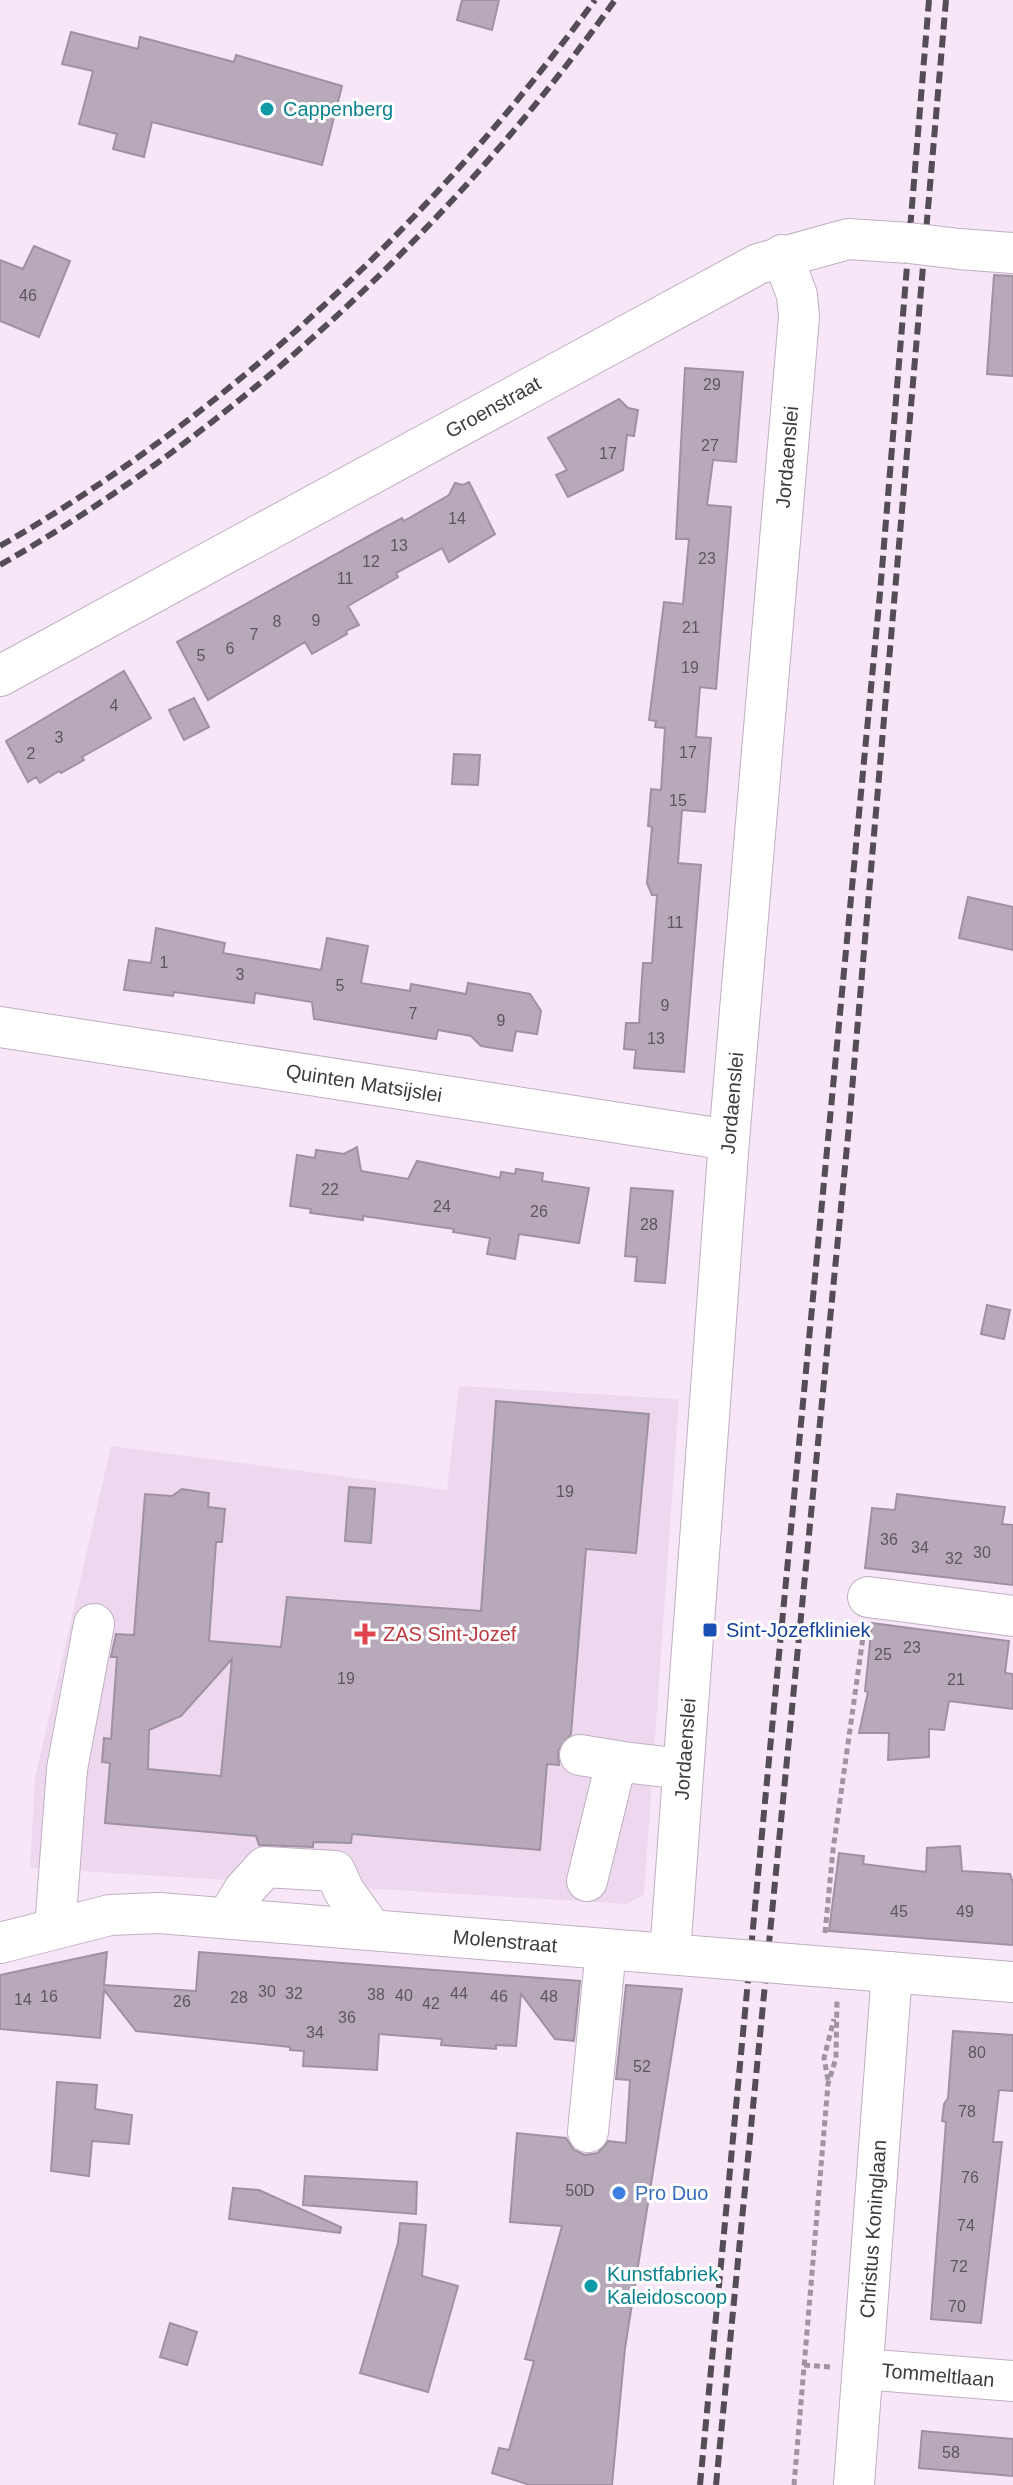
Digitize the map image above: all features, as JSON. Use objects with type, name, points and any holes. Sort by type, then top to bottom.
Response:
[{"type":"street","name":"Groenstraat","points":[[0,676],[675,308],[782,255],[862,237],[1013,253]]},
{"type":"street","name":"Jordaenslei","points":[[670,1954],[729,1140],[799,317],[797,295],[782,255]]},
{"type":"street","name":"Quinten Matsijslei","points":[[0,1027],[729,1140]]},
{"type":"street","points":[[868,1597],[1013,1616]]},
{"type":"street","points":[[55,1929],[67,1769],[94,1624]]},
{"type":"street","points":[[580,1755],[683,1769]]},
{"type":"street","points":[[587,1881],[614,1771],[623,1762]]},
{"type":"street","points":[[227,1918],[244,1890],[265,1867],[314,1868],[335,1871],[344,1891],[372,1930]]},
{"type":"street","name":"Molenstraat","points":[[0,1943],[133,1913],[1013,1982]]},
{"type":"street","points":[[588,2132],[606,1949]]},
{"type":"street","name":"Christus Koninglaan","points":[[854,2485],[892,1972]]},
{"type":"street","name":"Tommeltlaan","points":[[863,2369],[1013,2381]]},
{"type":"path","points":[[806,1965],[833,1850],[854,1716],[868,1597]]},
{"type":"path","points":[[794,2485],[828,2084],[836,2058],[836,2007],[824,2058],[828,2084]]},
{"type":"shaded area","name":"ZAS Sint-Jozef","points":[[459,1386],[679,1399],[644,1894],[627,1904],[30,1868],[35,1778],[111,1446],[447,1490]]},
{"type":"building","points":[[462,0],[499,0],[492,30],[457,20]]},
{"type":"building","points":[[71,32],[138,49],[140,37],[234,62],[236,55],[342,86],[322,165],[152,122],[144,157],[113,149],[117,134],[79,124],[93,71],[62,64]]},
{"type":"building","points":[[34,246],[70,261],[39,337],[0,321],[0,260],[23,269]]},
{"type":"building","points":[[994,275],[1013,276],[1013,376],[987,374]]},
{"type":"building","points":[[685,368],[743,372],[736,462],[713,460],[707,505],[731,507],[716,689],[700,687],[696,737],[711,738],[705,812],[682,810],[678,863],[701,865],[684,1072],[634,1068],[636,1050],[624,1049],[626,1023],[639,1023],[643,963],[652,963],[657,895],[652,895],[647,883],[652,827],[648,826],[651,789],[661,790],[665,728],[655,727],[656,721],[649,720],[664,602],[683,604],[689,539],[676,539]]},
{"type":"building","points":[[619,399],[628,408],[638,410],[634,436],[627,435],[623,470],[568,497],[556,475],[567,470],[548,438]]},
{"type":"building","points":[[469,482],[495,534],[449,562],[442,548],[396,573],[398,577],[348,606],[359,625],[346,631],[347,634],[312,654],[305,642],[208,700],[177,642],[402,518],[404,521],[449,495],[455,483],[463,485]]},
{"type":"building","points":[[124,671],[151,718],[82,757],[84,760],[61,773],[59,771],[40,783],[36,777],[28,782],[6,741]]},
{"type":"building","points":[[194,698],[209,727],[184,740],[169,710]]},
{"type":"building","points":[[454,754],[480,755],[478,785],[452,784]]},
{"type":"building","points":[[968,897],[1013,907],[1013,950],[959,938]]},
{"type":"building","points":[[156,928],[225,943],[223,953],[321,970],[327,938],[368,946],[361,983],[410,991],[411,984],[466,994],[468,983],[530,994],[541,1011],[537,1034],[516,1031],[512,1051],[481,1046],[471,1036],[438,1030],[436,1039],[314,1019],[312,1002],[255,993],[254,1003],[174,992],[173,996],[124,990],[129,960],[151,963]]},
{"type":"building","points":[[357,1147],[361,1171],[408,1179],[417,1161],[500,1178],[501,1172],[515,1174],[516,1169],[543,1173],[542,1181],[589,1188],[579,1243],[519,1234],[515,1259],[487,1254],[490,1238],[453,1232],[454,1229],[363,1216],[363,1220],[310,1213],[311,1209],[290,1206],[297,1155],[315,1158],[316,1150],[344,1154]]},
{"type":"building","points":[[631,1188],[673,1191],[665,1283],[635,1281],[637,1257],[625,1256]]},
{"type":"building","points":[[987,1305],[1010,1310],[1004,1339],[981,1334]]},
{"type":"building","name":"ZAS Sint-Jozef","points":[[496,1401],[649,1414],[636,1553],[586,1549],[571,1734],[558,1751],[559,1765],[547,1764],[540,1850],[352,1834],[351,1843],[313,1842],[313,1847],[259,1845],[256,1836],[105,1823],[110,1763],[102,1762],[104,1738],[111,1739],[117,1657],[111,1657],[116,1634],[134,1635],[145,1494],[172,1496],[182,1489],[209,1493],[208,1507],[225,1509],[222,1542],[216,1542],[209,1641],[281,1647],[287,1597],[481,1611]],"holes":[[[232,1659],[221,1776],[148,1769],[149,1730],[181,1716]]]},
{"type":"building","points":[[349,1487],[375,1489],[371,1543],[345,1541]]},
{"type":"building","points":[[897,1494],[1005,1507],[1002,1524],[1013,1525],[1013,1585],[865,1568],[872,1508],[895,1510]]},
{"type":"building","points":[[872,1623],[1009,1641],[1005,1673],[1013,1674],[1013,1709],[949,1701],[944,1730],[929,1729],[929,1757],[888,1760],[889,1733],[859,1733],[868,1692],[865,1691]]},
{"type":"building","points":[[960,1846],[962,1871],[1010,1874],[1013,1883],[1013,1945],[829,1931],[839,1853],[864,1856],[863,1864],[926,1872],[927,1848]]},
{"type":"building","points":[[107,1952],[104,1985],[196,1991],[199,1952],[580,1981],[574,2041],[555,2039],[521,1994],[516,2046],[496,2045],[496,2049],[441,2045],[442,2039],[379,2034],[377,2070],[303,2066],[304,2051],[290,2050],[290,2047],[136,2031],[104,1990],[100,2038],[0,2029],[0,1975]]},
{"type":"building","points":[[626,1985],[682,1989],[625,2348],[612,2485],[530,2485],[492,2473],[499,2448],[509,2450],[534,2361],[525,2359],[562,2226],[510,2222],[517,2133],[566,2138],[574,2150],[585,2155],[598,2153],[608,2141],[626,2143],[630,2080],[616,2079]]},
{"type":"building","points":[[953,2031],[1013,2035],[1013,2091],[999,2090],[993,2142],[1002,2142],[981,2323],[931,2319],[946,2122],[942,2121],[948,2098]]},
{"type":"building","points":[[57,2082],[97,2085],[95,2109],[132,2115],[129,2144],[92,2141],[89,2176],[51,2171]]},
{"type":"building","points":[[305,2176],[417,2182],[416,2214],[303,2205]]},
{"type":"building","points":[[233,2188],[259,2190],[341,2227],[340,2233],[229,2219]]},
{"type":"building","points":[[400,2223],[426,2225],[422,2276],[458,2286],[428,2392],[360,2373],[398,2243]]},
{"type":"building","points":[[170,2323],[197,2332],[187,2365],[160,2357]]},
{"type":"building","points":[[922,2431],[1013,2439],[1013,2476],[919,2468]]},
{"type":"railway","points":[[0,546],[86,493],[169,435],[326,304],[468,158],[534,80],[595,0]]},
{"type":"railway","points":[[0,565],[89,510],[175,450],[258,385],[338,315],[485,164],[615,0]]},
{"type":"railway","points":[[700,2485],[880,593],[929,0]]},
{"type":"railway","points":[[716,2485],[848,1136],[946,0]]},
{"type":"place","name":"Cappenberg","points":[[267,109]]},
{"type":"place","name":"Sint-Jozefkliniek","points":[[710,1630]]},
{"type":"place","name":"ZAS Sint-Jozef","points":[[365,1634]]},
{"type":"place","name":"Pro Duo","points":[[619,2193]]},
{"type":"place","name":"Kunstfabriek Kaleidoscoop","points":[[591,2286]]}]
